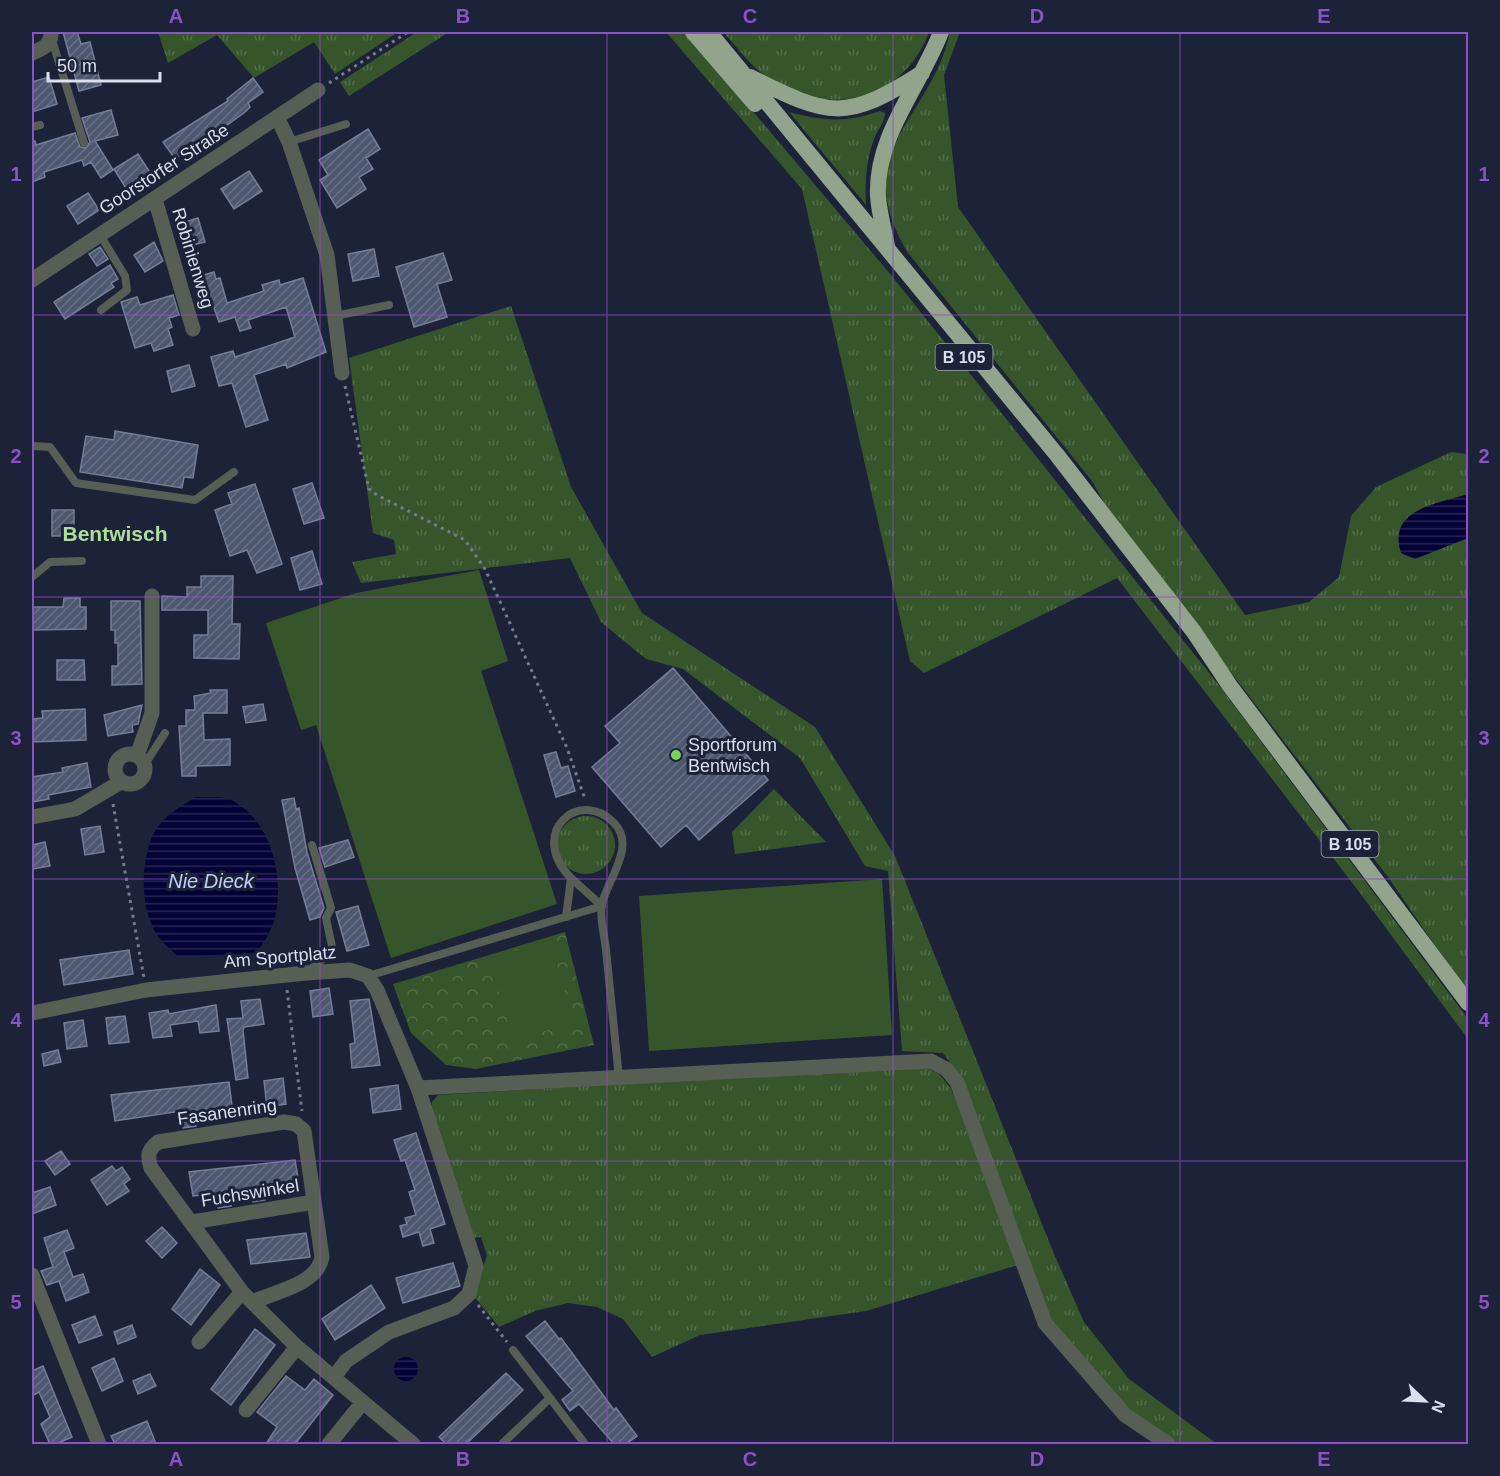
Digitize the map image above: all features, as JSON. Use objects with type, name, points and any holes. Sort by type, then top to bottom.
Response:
[{"type":"highway","name":"B 105","points":[[693,32],[895,272],[1189,639],[1230,686]]},
{"type":"highway","name":"B 105","points":[[709,32],[1057,455],[1194,633],[1230,686],[1468,1003]]},
{"type":"highway","points":[[888,247],[878,196],[879,170],[888,139],[941,32]]},
{"type":"highway","points":[[745,74],[813,105],[847,108],[890,94],[923,72]]},
{"type":"street","points":[[32,53],[45,47],[51,35]]},
{"type":"street","name":"Goorstorfer Straße","points":[[36,277],[318,90]]},
{"type":"street","points":[[277,117],[289,142],[327,255],[342,373]]},
{"type":"street","name":"Robinienweg","points":[[155,199],[194,329]]},
{"type":"street","points":[[32,260],[36,277]]},
{"type":"street","points":[[32,817],[75,809],[116,786],[139,782],[144,777],[141,760],[152,713],[152,596]]},
{"type":"street","points":[[116,786],[115,764],[124,755],[141,760]]},
{"type":"street","name":"Am Sportplatz","points":[[32,1013],[146,990],[285,974],[350,970],[368,976]]},
{"type":"street","points":[[334,1377],[346,1361],[389,1332],[454,1308],[469,1294],[476,1266],[418,1088],[377,990],[368,976]]},
{"type":"street","points":[[418,1088],[932,1061],[946,1070],[957,1082],[1045,1323],[1125,1415],[1168,1444]]},
{"type":"street","name":"Fasanenring","points":[[304,1131],[296,1124],[284,1122],[158,1142],[150,1149],[147,1157],[151,1168],[247,1297],[297,1347],[413,1444]]},
{"type":"street","points":[[199,1342],[247,1297],[311,1277],[320,1269],[322,1257],[304,1131]]},
{"type":"street","name":"Fuchswinkel","points":[[192,1222],[314,1202]]},
{"type":"street","points":[[32,1275],[99,1444]]},
{"type":"street","points":[[246,1410],[297,1347]]},
{"type":"street","points":[[329,1444],[363,1402]]},
{"type":"lane","points":[[51,35],[84,143]]},
{"type":"lane","points":[[289,142],[346,124]]},
{"type":"lane","points":[[100,235],[126,276],[127,290],[100,310]]},
{"type":"lane","points":[[335,316],[389,305]]},
{"type":"lane","points":[[32,446],[50,447],[76,483],[195,500],[234,472]]},
{"type":"lane","points":[[32,577],[50,562],[82,561]]},
{"type":"lane","points":[[141,760],[165,733]]},
{"type":"lane","points":[[602,906],[559,866],[553,851],[554,837],[567,817],[588,810],[603,813],[617,825],[623,846],[602,906],[619,1078]]},
{"type":"lane","points":[[306,973],[333,951],[326,918],[331,908],[312,845]]},
{"type":"lane","points":[[566,917],[571,878]]},
{"type":"lane","points":[[368,976],[602,906]]},
{"type":"lane","points":[[513,1350],[585,1444]]},
{"type":"lane","points":[[502,1444],[550,1398]]},
{"type":"path","points":[[318,90],[408,32]]},
{"type":"path","points":[[342,373],[369,489],[465,540],[485,569],[567,748],[588,810]]},
{"type":"path","points":[[116,786],[146,990]]},
{"type":"path","points":[[285,974],[304,1131]]},
{"type":"path","points":[[469,1294],[513,1350]]},
{"type":"green space","points":[[158,32],[398,32],[335,74],[314,42],[254,78],[217,35],[168,63]]},
{"type":"green space","points":[[417,32],[449,32],[349,96],[340,82]]},
{"type":"green space","points":[[666,32],[686,32],[891,275],[1218,684],[1468,1019],[1468,1039],[1357,889],[1117,578],[924,673],[910,661],[802,189]]},
{"type":"green space","points":[[723,32],[929,32],[917,56],[901,75],[881,88],[859,97],[836,100],[812,97],[788,89],[765,76]]},
{"type":"green space","points":[[950,32],[960,32],[944,75],[958,207],[1245,615],[1309,602],[1339,577],[1351,516],[1376,487],[1451,452],[1468,454],[1468,994],[1388,877],[1113,519],[1092,481],[908,253],[891,217],[886,187],[889,161],[899,137],[940,63]]},
{"type":"green space","points":[[880,111],[885,113],[885,117],[869,155],[866,205],[789,112],[812,117],[845,119]]},
{"type":"green space","points":[[511,306],[571,487],[642,613],[815,727],[895,856],[1054,1254],[1084,1322],[1129,1379],[1217,1444],[1177,1444],[1127,1410],[1050,1322],[964,1081],[943,1053],[902,1051],[888,871],[865,866],[800,758],[683,669],[646,659],[601,622],[570,558],[361,583],[352,562],[396,554],[394,540],[373,533],[349,358]]},
{"type":"green space","points":[[479,570],[508,661],[481,671],[557,904],[391,958],[316,725],[301,730],[266,623],[356,593]]},
{"type":"green space","points":[[774,789],[826,842],[735,854],[732,832]]},
{"type":"green space","points":[[586,816],[602,821],[610,829],[615,845],[610,861],[602,869],[586,874],[570,869],[562,861],[557,845],[562,829],[570,821]]},
{"type":"green space","points":[[882,879],[892,1035],[649,1051],[639,896]]},
{"type":"green space","points":[[565,932],[594,1045],[476,1069],[446,1065],[411,1033],[393,984]]},
{"type":"green space","points":[[550,940],[574,1023],[513,1040],[489,958]]},
{"type":"green space","points":[[925,1066],[939,1074],[950,1087],[974,1141],[1018,1265],[866,1311],[700,1335],[652,1357],[623,1319],[597,1307],[568,1303],[535,1311],[499,1327],[473,1295],[487,1256],[481,1237],[470,1238],[431,1112],[432,1102],[438,1095]]},
{"type":"water","points":[[1468,494],[1468,538],[1415,559],[1401,553],[1399,538],[1401,527],[1408,518],[1429,505]]},
{"type":"water","name":"Nie Dieck","points":[[196,797],[225,798],[243,808],[255,820],[272,851],[278,887],[277,905],[271,930],[256,953],[179,957],[161,940],[151,923],[147,911],[144,884],[149,844],[154,833],[172,812]]},
{"type":"water","points":[[406,1357],[411,1358],[417,1364],[417,1374],[411,1380],[406,1381],[401,1380],[395,1374],[394,1369],[395,1364],[401,1358]]},
{"type":"building","points":[[63,32],[77,32],[81,44],[90,42],[101,85],[79,91]]},
{"type":"building","points":[[49,77],[57,104],[32,112],[32,82]]},
{"type":"building","points":[[253,78],[263,92],[248,103],[250,107],[245,112],[222,129],[225,134],[213,142],[208,136],[175,159],[163,142],[228,101],[227,99]]},
{"type":"building","points":[[111,110],[118,135],[95,141],[113,170],[101,178],[91,162],[84,166],[82,160],[44,172],[45,177],[32,182],[32,141],[35,141],[36,145],[75,133],[80,147],[86,148],[90,142],[82,118]]},
{"type":"building","points":[[368,129],[380,149],[366,158],[373,169],[359,177],[366,189],[337,208],[320,180],[328,175],[319,160]]},
{"type":"building","points":[[138,154],[151,174],[127,190],[114,169]]},
{"type":"building","points":[[249,171],[262,191],[234,209],[221,189]]},
{"type":"building","points":[[88,193],[99,210],[78,224],[67,206]]},
{"type":"building","points":[[198,218],[205,242],[185,247],[178,224]]},
{"type":"building","points":[[154,242],[163,261],[145,272],[134,255]]},
{"type":"building","points":[[100,247],[108,259],[97,266],[89,254]]},
{"type":"building","points":[[374,249],[379,276],[353,281],[348,254]]},
{"type":"building","points":[[443,253],[452,280],[437,284],[447,317],[414,327],[396,267]]},
{"type":"building","points":[[110,265],[118,279],[111,283],[114,287],[65,319],[54,302]]},
{"type":"building","points":[[214,272],[216,279],[220,278],[227,303],[264,291],[262,285],[279,280],[280,285],[303,278],[326,352],[287,368],[286,364],[254,375],[268,420],[246,427],[232,383],[219,386],[211,357],[233,351],[235,357],[295,337],[286,307],[248,320],[251,328],[240,331],[235,317],[219,322],[213,305],[205,308],[197,285],[202,283],[200,276]]},
{"type":"building","points":[[173,295],[179,315],[169,318],[172,327],[168,329],[173,345],[154,351],[151,343],[135,348],[121,302],[137,297],[140,305]]},
{"type":"building","points":[[189,365],[195,386],[172,392],[167,371]]},
{"type":"building","points":[[115,431],[198,445],[193,478],[184,477],[182,488],[80,472],[86,436],[114,440]]},
{"type":"building","points":[[312,483],[324,518],[304,524],[293,489]]},
{"type":"building","points":[[255,484],[282,564],[257,573],[247,550],[230,556],[215,510],[232,504],[228,493]]},
{"type":"building","points":[[52,510],[74,510],[74,536],[52,536]]},
{"type":"building","points":[[312,551],[322,584],[300,590],[291,558]]},
{"type":"building","points":[[201,576],[233,576],[232,624],[240,624],[239,659],[194,658],[194,635],[208,635],[208,610],[162,610],[162,596],[187,597],[187,587],[201,587]]},
{"type":"building","points":[[64,598],[80,598],[80,607],[86,607],[86,629],[32,630],[32,607],[63,607]]},
{"type":"building","points":[[111,601],[140,601],[142,684],[112,685],[112,666],[118,666],[118,643],[115,643],[115,630],[111,630]]},
{"type":"building","points":[[57,660],[84,660],[85,680],[57,680]]},
{"type":"building","name":"Sportforum Bentwisch","points":[[673,668],[768,780],[699,840],[686,825],[661,847],[592,767],[620,743],[605,726]]},
{"type":"building","points":[[210,690],[227,690],[227,713],[203,713],[204,740],[230,739],[230,765],[196,766],[196,776],[182,776],[179,726],[186,726],[186,710],[195,710],[194,696],[211,693]]},
{"type":"building","points":[[263,704],[266,720],[246,723],[243,707]]},
{"type":"building","points":[[142,705],[138,724],[132,725],[133,732],[108,736],[104,715]]},
{"type":"building","points":[[85,709],[86,740],[32,742],[32,719],[43,718],[42,711]]},
{"type":"building","points":[[556,752],[561,768],[568,766],[575,791],[556,797],[544,755]]},
{"type":"building","points":[[87,763],[91,787],[48,795],[49,799],[32,802],[32,777],[63,772],[62,768]]},
{"type":"building","points":[[294,798],[296,809],[299,808],[307,852],[324,908],[320,917],[310,920],[295,868],[282,800]]},
{"type":"building","points":[[100,826],[104,852],[85,855],[81,829]]},
{"type":"building","points":[[348,840],[354,857],[325,867],[319,848]]},
{"type":"building","points":[[45,842],[50,866],[32,869],[32,845]]},
{"type":"building","points":[[358,906],[369,945],[347,951],[336,912]]},
{"type":"building","points":[[129,950],[133,974],[64,985],[60,960]]},
{"type":"building","points":[[329,988],[333,1014],[313,1017],[310,991]]},
{"type":"building","points":[[260,999],[264,1024],[244,1027],[243,1030],[248,1078],[236,1080],[227,1019],[243,1018],[241,1001]]},
{"type":"building","points":[[369,999],[380,1065],[352,1068],[350,1044],[355,1043],[350,1001]]},
{"type":"building","points":[[216,1005],[219,1031],[200,1033],[198,1021],[170,1025],[172,1036],[153,1038],[149,1013],[168,1010],[169,1014]]},
{"type":"building","points":[[125,1016],[129,1042],[109,1044],[106,1018]]},
{"type":"building","points":[[83,1020],[87,1046],[67,1049],[64,1023]]},
{"type":"building","points":[[58,1050],[61,1062],[44,1066],[42,1054]]},
{"type":"building","points":[[283,1078],[286,1104],[267,1107],[264,1081]]},
{"type":"building","points":[[229,1082],[232,1106],[194,1111],[196,1126],[183,1128],[181,1111],[115,1121],[111,1095]]},
{"type":"building","points":[[398,1085],[401,1109],[373,1113],[370,1089]]},
{"type":"building","points":[[416,1133],[445,1224],[430,1229],[434,1243],[423,1246],[419,1232],[403,1237],[400,1226],[407,1224],[405,1218],[416,1215],[409,1192],[415,1190],[405,1160],[401,1161],[394,1140]]},
{"type":"building","points":[[61,1151],[70,1164],[55,1175],[45,1161]]},
{"type":"building","points":[[295,1160],[299,1184],[263,1189],[265,1200],[253,1202],[251,1189],[229,1192],[231,1206],[218,1208],[215,1194],[193,1196],[189,1172]]},
{"type":"building","points":[[112,1166],[116,1171],[122,1167],[130,1179],[124,1184],[129,1191],[107,1205],[91,1180]]},
{"type":"building","points":[[50,1187],[56,1205],[32,1214],[32,1193]]},
{"type":"building","points":[[162,1227],[177,1243],[162,1258],[146,1241]]},
{"type":"building","points":[[67,1230],[74,1248],[64,1252],[73,1277],[83,1274],[89,1292],[66,1301],[59,1281],[47,1285],[41,1271],[53,1267],[44,1238]]},
{"type":"building","points":[[306,1233],[310,1257],[251,1264],[247,1240]]},
{"type":"building","points":[[453,1263],[460,1286],[403,1303],[396,1278]]},
{"type":"building","points":[[200,1269],[220,1285],[191,1325],[172,1309]]},
{"type":"building","points":[[371,1285],[385,1308],[335,1340],[322,1319]]},
{"type":"building","points":[[95,1316],[102,1335],[79,1343],[72,1325]]},
{"type":"building","points":[[545,1321],[559,1339],[561,1338],[614,1410],[616,1408],[637,1436],[626,1444],[614,1444],[579,1404],[570,1411],[562,1400],[573,1391],[526,1336]]},
{"type":"building","points":[[132,1325],[136,1337],[118,1344],[114,1332]]},
{"type":"building","points":[[255,1329],[275,1345],[231,1405],[211,1389]]},
{"type":"building","points":[[114,1358],[123,1381],[102,1391],[92,1368]]},
{"type":"building","points":[[43,1366],[72,1437],[56,1444],[50,1444],[41,1424],[50,1417],[39,1392],[32,1396],[32,1371]]},
{"type":"building","points":[[506,1373],[523,1390],[466,1444],[446,1444],[439,1437]]},
{"type":"building","points":[[150,1374],[156,1386],[138,1394],[133,1381]]},
{"type":"building","points":[[286,1376],[305,1390],[314,1379],[333,1395],[295,1444],[266,1444],[277,1427],[257,1412]]},
{"type":"building","points":[[147,1421],[156,1444],[115,1444],[111,1436]]},
{"type":"place","name":"Sportforum Bentwisch","points":[[676,755]]},
{"type":"district","name":"Bentwisch","points":[[115,534]]}]
